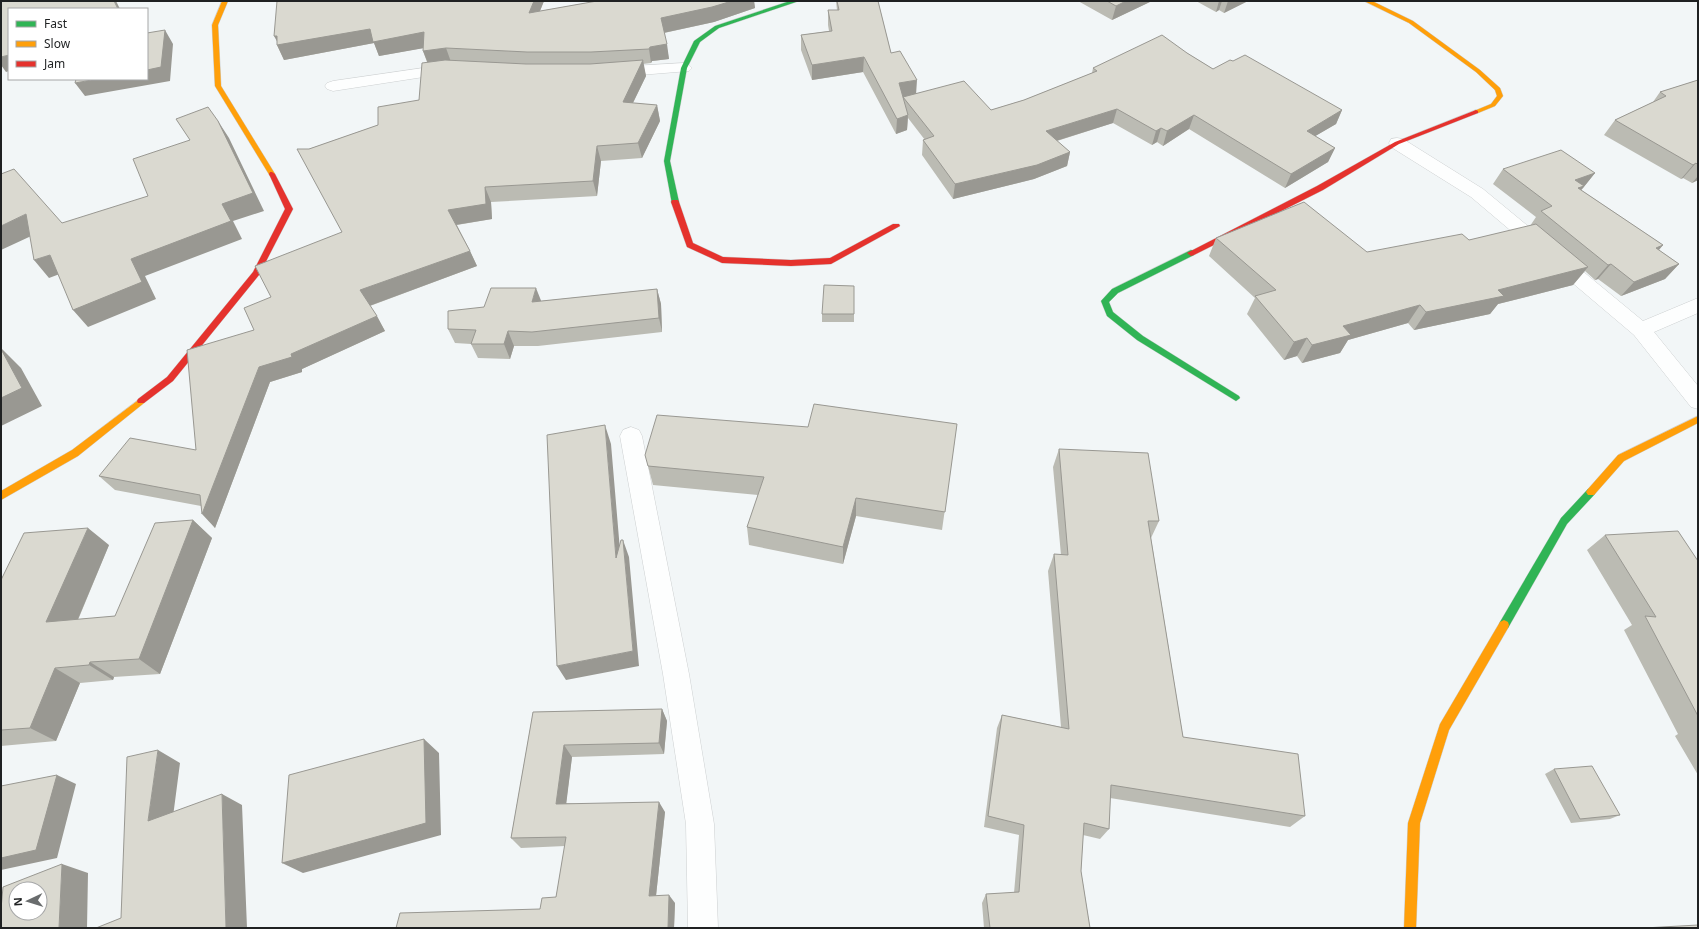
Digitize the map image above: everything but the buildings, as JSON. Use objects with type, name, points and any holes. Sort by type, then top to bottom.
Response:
[{"type":"street","points":[[1,496],[75,453],[170,379],[256,273],[288,209],[267,163],[218,86],[215,25],[225,1]]},
{"type":"street","points":[[796,1],[718,27],[697,41],[684,68],[667,162],[673,196],[690,245],[722,260],[791,263],[831,261],[896,226]]},
{"type":"street","points":[[1236,398],[1140,338],[1110,314],[1105,301],[1116,291],[1320,188],[1397,143],[1493,105],[1500,96],[1498,89],[1478,71],[1411,22],[1368,1]]},
{"type":"street","points":[[602,73],[684,68]]},
{"type":"street","points":[[333,86],[451,69],[466,70]]},
{"type":"street","points":[[1397,143],[1477,193],[1641,330],[1698,401]]},
{"type":"street","points":[[1641,330],[1698,305]]},
{"type":"street","points":[[1410,928],[1414,823],[1444,728],[1564,521],[1621,458],[1698,418]]},
{"type":"street","points":[[631,436],[676,674],[700,824],[703,928]]},
{"type":"traffic: fast","points":[[675,202],[667,161],[684,68],[697,41],[717,27],[796,1]]},
{"type":"traffic: fast","points":[[1191,253],[1115,291],[1105,301],[1110,314],[1140,338],[1236,398]]},
{"type":"traffic: fast","points":[[1504,625],[1564,521],[1591,492]]},
{"type":"traffic: slow","points":[[225,1],[215,25],[218,86],[272,174]]},
{"type":"traffic: slow","points":[[1367,1],[1411,22],[1478,71],[1498,89],[1500,96],[1493,105],[1476,112]]},
{"type":"traffic: slow","points":[[1,496],[75,453],[141,401]]},
{"type":"traffic: slow","points":[[1591,492],[1621,458],[1698,419]]},
{"type":"traffic: slow","points":[[1410,928],[1414,823],[1444,728],[1504,625]]},
{"type":"traffic: jam","points":[[1191,253],[1320,188],[1397,143],[1476,112]]},
{"type":"traffic: jam","points":[[141,401],[170,379],[256,273],[289,209],[272,174]]},
{"type":"traffic: jam","points":[[675,202],[690,245],[722,260],[791,263],[831,261],[896,226]]}]
